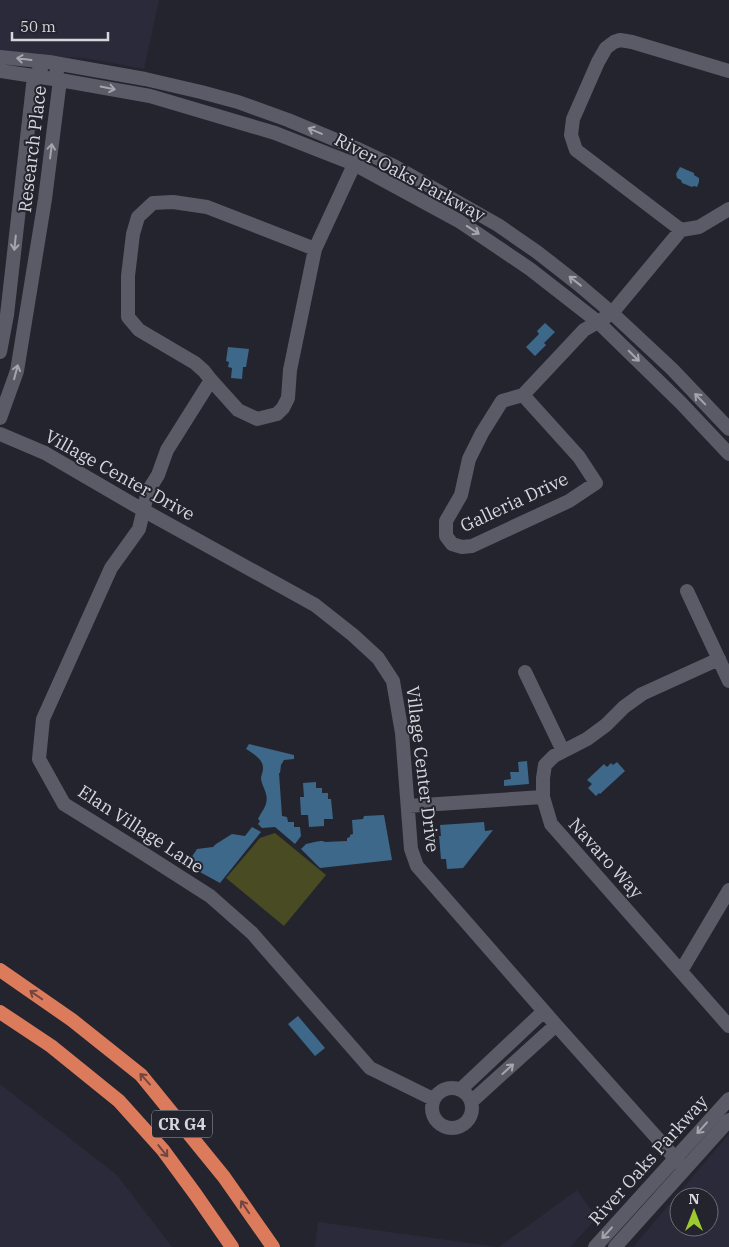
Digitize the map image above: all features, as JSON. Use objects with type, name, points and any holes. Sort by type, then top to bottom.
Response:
[{"type":"highway","name":"CR G4","points":[[0,970],[72,1020],[142,1075],[224,1177],[272,1247]]},
{"type":"highway","name":"CR G4","points":[[0,1012],[51,1046],[118,1101],[163,1150],[232,1247]]},
{"type":"street","points":[[729,71],[632,42],[620,40],[614,42],[606,48],[598,62],[573,119],[571,135],[576,150],[681,230],[698,227],[729,209]]},
{"type":"street","name":"River Oaks Parkway","points":[[0,56],[49,62],[145,79],[238,102],[288,120],[394,166],[498,225],[578,284],[672,369],[729,429]]},
{"type":"street","name":"Research Place","points":[[0,352],[7,315],[34,76],[49,62],[60,80],[45,200],[17,371],[0,418]]},
{"type":"street","name":"River Oaks Parkway","points":[[0,72],[60,80],[150,96],[274,133],[354,164],[468,226],[530,268],[598,322],[682,403],[729,454]]},
{"type":"street","points":[[315,249],[207,207],[174,202],[153,203],[138,217],[133,234],[128,276],[128,317],[139,330],[195,363],[238,410],[257,419],[277,414],[283,408],[288,398],[290,370],[315,249],[360,150]]},
{"type":"street","name":"Galleria Drive","points":[[523,395],[579,457],[596,483],[569,501],[472,546],[462,548],[452,544],[446,536],[446,521],[461,495],[469,459],[482,433],[502,401],[523,395],[584,330],[612,313],[681,230]]},
{"type":"street","name":"Elan Village Lane","points":[[211,380],[168,450],[158,475],[148,491],[139,529],[111,568],[43,718],[39,759],[64,804],[210,896],[252,933],[370,1068],[433,1099]]},
{"type":"street","name":"Village Center Drive","points":[[0,434],[45,453],[143,510],[315,605],[353,635],[378,658],[393,682],[402,733],[410,849],[417,866],[685,1169]]},
{"type":"street","points":[[687,591],[729,681]]},
{"type":"street","name":"Navaro Way","points":[[719,659],[642,694],[624,707],[606,725],[586,739],[554,756],[546,765],[543,778],[543,797],[551,824],[729,1026]]},
{"type":"street","points":[[525,672],[563,751]]},
{"type":"street","points":[[408,806],[543,797]]},
{"type":"street","points":[[681,971],[729,890]]},
{"type":"street","points":[[461,1089],[544,1011]]},
{"type":"street","points":[[471,1102],[556,1025]]},
{"type":"street","points":[[445,1088],[461,1089],[468,1094],[472,1108],[471,1114],[465,1124],[454,1128],[442,1126],[433,1117],[431,1111],[433,1099],[438,1092],[445,1088]]},
{"type":"street","name":"River Oaks Parkway","points":[[595,1247],[729,1098]]},
{"type":"street","name":"River Oaks Parkway","points":[[615,1247],[729,1120]]},
{"type":"street","points":[[626,1234],[630,1220],[673,1172],[675,1158]]},
{"type":"shaded area","points":[[0,0],[159,0],[144,69],[84,58],[0,53]]},
{"type":"shaded area","points":[[0,1084],[117,1175],[172,1247],[0,1247]]},
{"type":"shaded area","points":[[729,1134],[729,1247],[633,1247],[669,1205],[669,1237],[719,1237],[719,1187],[684,1187]]},
{"type":"shaded area","points":[[577,1190],[597,1218],[570,1247],[499,1247]]},
{"type":"shaded area","points":[[318,1222],[497,1247],[315,1247]]},
{"type":"green space","points":[[275,833],[326,875],[284,926],[226,878],[260,838]]},
{"type":"water","points":[[680,167],[694,173],[699,178],[697,187],[682,183],[677,178],[676,174]]},
{"type":"water","points":[[545,323],[555,332],[535,356],[526,347],[539,334],[537,331]]},
{"type":"water","points":[[228,347],[249,349],[246,367],[243,367],[242,379],[231,378],[232,368],[228,367],[229,362],[226,361]]},
{"type":"water","points":[[249,744],[294,755],[294,759],[284,760],[279,773],[282,816],[287,817],[288,822],[294,822],[294,827],[300,827],[301,836],[295,844],[275,827],[262,828],[258,824],[260,821],[258,819],[265,807],[267,798],[261,779],[263,765],[257,757],[246,749]]},
{"type":"water","points":[[527,761],[529,784],[504,786],[504,780],[511,779],[510,772],[519,772],[518,762]]},
{"type":"water","points":[[617,762],[625,771],[596,796],[588,788],[592,784],[587,780],[604,764],[607,767],[611,763],[613,765]]},
{"type":"water","points":[[316,782],[316,788],[322,788],[322,793],[328,793],[328,799],[331,799],[333,819],[324,819],[324,826],[309,827],[308,815],[301,815],[300,797],[304,797],[303,783]]},
{"type":"water","points":[[384,815],[392,860],[320,868],[301,849],[306,844],[319,841],[347,841],[347,838],[353,834],[352,820],[363,819],[364,816]]},
{"type":"water","points":[[484,822],[485,831],[493,830],[463,868],[447,869],[446,859],[441,859],[440,825]]},
{"type":"water","points":[[252,827],[261,832],[220,883],[198,871],[200,868],[195,864],[192,867],[187,864],[197,849],[213,847],[232,834],[245,836]]},
{"type":"water","points":[[298,1016],[325,1048],[315,1056],[288,1024]]}]
